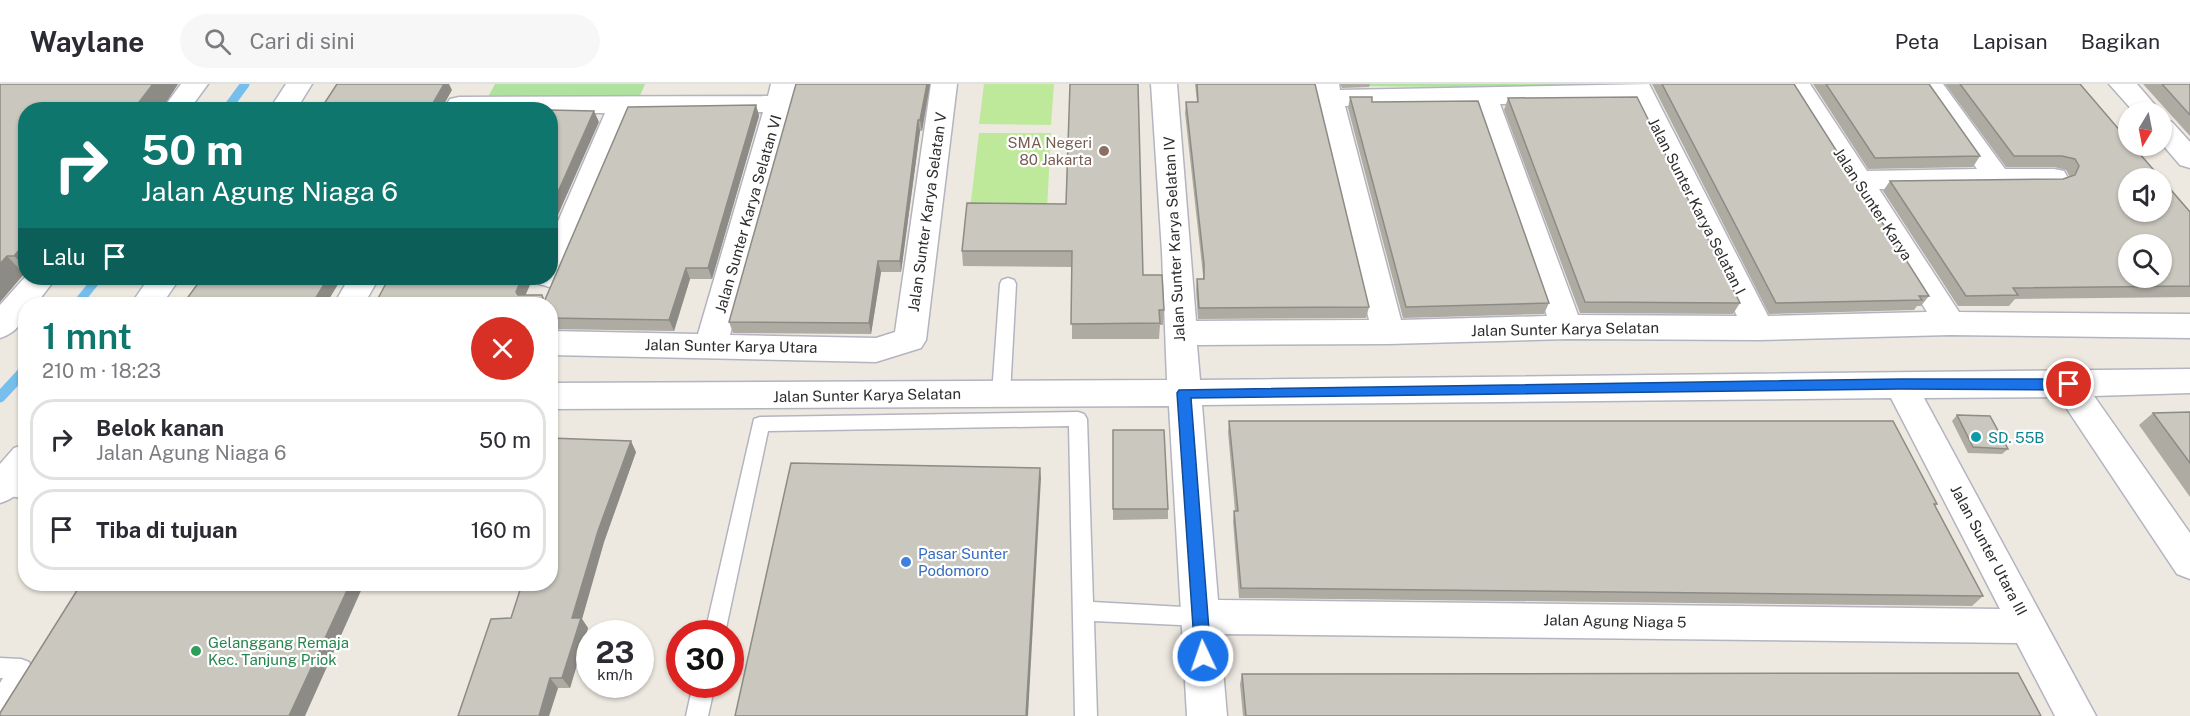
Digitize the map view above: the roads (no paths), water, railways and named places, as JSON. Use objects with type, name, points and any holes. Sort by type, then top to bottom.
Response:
[{"type":"street","points":[[181,102],[195,84]]},
{"type":"street","points":[[287,102],[299,84]]},
{"type":"street","name":"Jalan Sunter Karya Selatan V","points":[[910,340],[944,84]]},
{"type":"street","name":"Jalan Sunter Karya Selatan IV","points":[[1164,84],[1177,252],[1180,333],[1206,716]]},
{"type":"street","name":"Jalan Sunter Karya","points":[[1797,84],[1950,323]]},
{"type":"street","points":[[1930,84],[1997,178]]},
{"type":"street","points":[[2122,84],[2139,102]]},
{"type":"street","points":[[1388,333],[1328,91],[1484,96],[1638,89]]},
{"type":"street","name":"Jalan Sunter Karya Selatan I","points":[[1638,89],[1758,328]]},
{"type":"street","points":[[558,103],[622,105],[781,94]]},
{"type":"street","name":"Jalan Sunter Karya Selatan VI","points":[[711,345],[781,94]]},
{"type":"street","points":[[1484,96],[1567,327]]},
{"type":"street","points":[[462,100],[526,102]]},
{"type":"street","points":[[558,258],[622,105]]},
{"type":"street","points":[[2172,139],[2190,159]]},
{"type":"street","points":[[1858,180],[2054,178]]},
{"type":"street","points":[[25,297],[35,285]]},
{"type":"street","points":[[0,326],[18,305]]},
{"type":"street","name":"Jalan Sunter Karya Selatan","points":[[1180,333],[1388,333],[1567,327],[1758,328],[1950,323],[2190,326]]},
{"type":"street","name":"Jalan Sunter Karya Utara","points":[[558,343],[876,350],[910,340]]},
{"type":"street","name":"Jalan Sunter Karya Selatan","points":[[558,396],[759,405],[1001,394],[2190,381]]},
{"type":"street","name":"Jalan Sunter Utara III","points":[[1900,384],[2076,716]]},
{"type":"street","points":[[2069,384],[2190,563]]},
{"type":"street","points":[[9,489],[18,473]]},
{"type":"street","name":"Jalan Agung Niaga 5","points":[[1201,616],[2029,626]]},
{"type":"lane","points":[[1001,394],[1008,285]]},
{"type":"lane","points":[[718,620],[759,405],[1078,419],[1086,716]]},
{"type":"lane","points":[[1083,611],[1201,616]]},
{"type":"lane","points":[[0,668],[21,669],[0,702]]},
{"type":"lane","points":[[697,716],[701,698]]},
{"type":"waterway","points":[[232,102],[245,84]]},
{"type":"waterway","points":[[83,297],[92,285]]},
{"type":"waterway","points":[[0,397],[18,378]]},
{"type":"place","name":"SMA Negeri 80 Jakarta","points":[[1104,151]]},
{"type":"place","name":"SD. 55B","points":[[1976,437]]},
{"type":"place","name":"Pasar Sunter Podomoro","points":[[906,562]]},
{"type":"place","name":"Gelanggang Remaja Kec. Tanjung Priok","points":[[196,651]]}]
